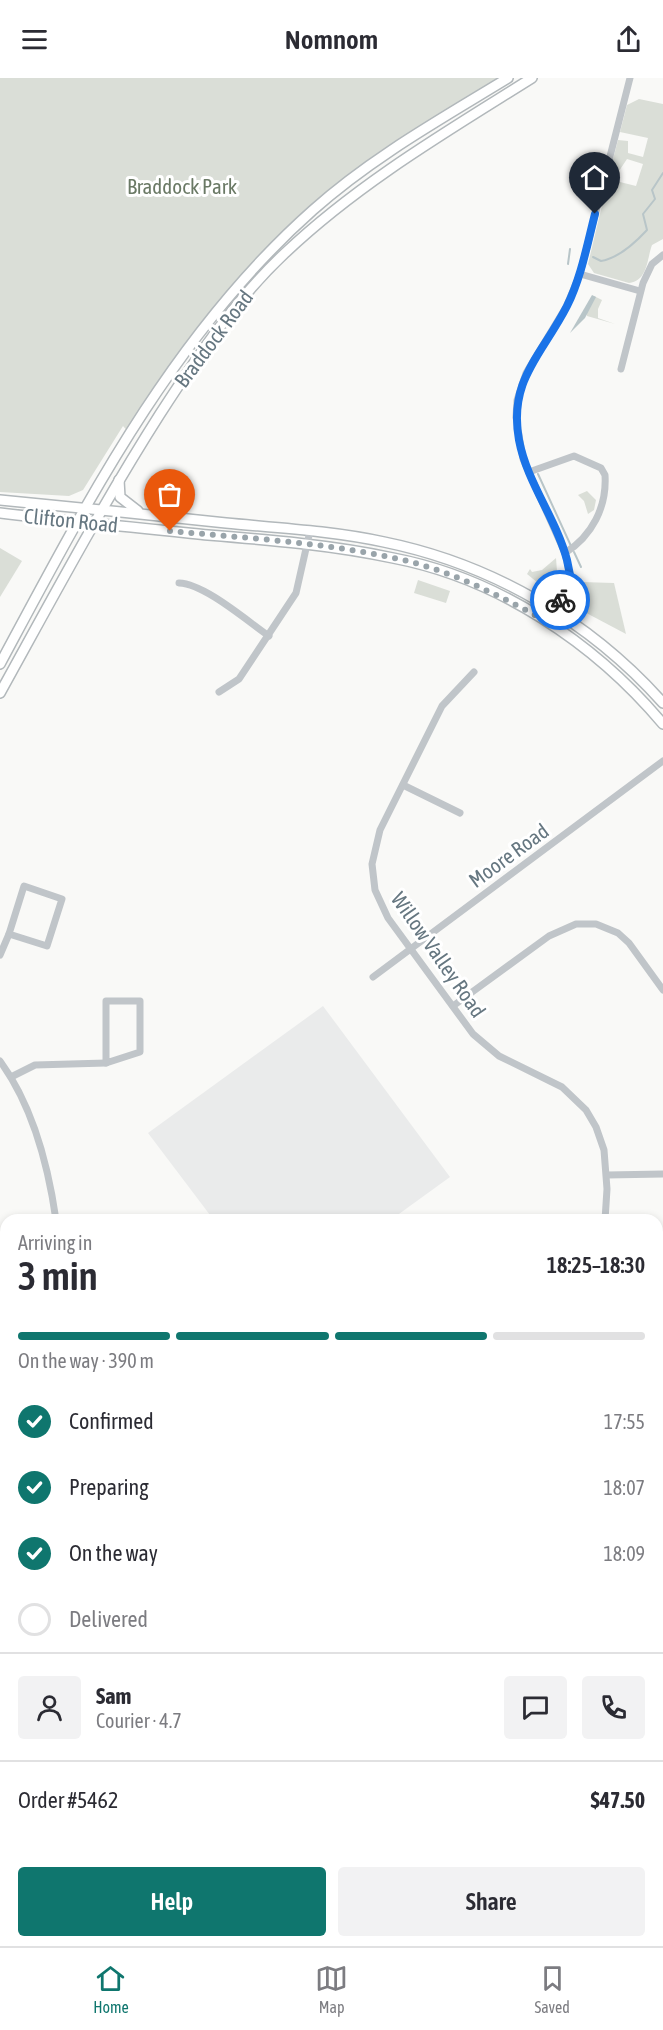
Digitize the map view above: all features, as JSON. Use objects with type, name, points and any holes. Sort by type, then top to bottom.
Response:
[{"type":"main road","name":"Braddock Road","points":[[0,664],[84,509],[202,327],[266,253],[315,208],[376,162],[508,78]]},
{"type":"main road","name":"Braddock Road","points":[[0,693],[100,510],[219,327],[283,255],[326,216],[377,176],[532,78]]},
{"type":"main road","points":[[120,478],[118,488],[122,500],[129,507],[152,515]]},
{"type":"main road","name":"Clifton Road","points":[[0,500],[310,531],[384,542],[438,556],[499,580],[554,610],[612,652],[663,702]]},
{"type":"main road","name":"Clifton Road","points":[[0,513],[308,545],[395,558],[437,571],[493,592],[546,621],[610,670],[663,724]]},
{"type":"street","points":[[546,621],[565,592],[570,575],[565,553],[523,459],[516,417],[520,389],[536,355],[566,307],[580,274],[630,78]]},
{"type":"street","points":[[621,369],[640,291],[652,264],[663,255]]},
{"type":"street","points":[[580,274],[640,291]]},
{"type":"street","points":[[529,472],[574,456],[600,468],[605,475],[596,522],[582,542],[565,553]]},
{"type":"street","points":[[219,692],[239,679],[296,593],[310,531]]},
{"type":"street","points":[[179,583],[189,584],[201,590],[269,636]]},
{"type":"street","name":"Willow Valley Road","points":[[474,672],[442,706],[377,838],[372,872],[381,907],[474,1034],[491,1050],[556,1083],[586,1110],[602,1143],[607,1175],[605,1214]]},
{"type":"street","name":"Moore Road","points":[[373,977],[663,761]]},
{"type":"street","points":[[403,785],[460,813]]},
{"type":"street","points":[[0,955],[24,886],[62,899],[47,946],[9,934]]},
{"type":"street","points":[[453,1006],[557,931],[576,924],[596,924],[618,933],[629,943],[663,990]]},
{"type":"street","points":[[11,1077],[35,1065],[106,1063],[140,1052],[140,1001],[106,1001],[106,1063]]},
{"type":"street","points":[[0,1061],[11,1077],[36,1134],[55,1214]]},
{"type":"street","points":[[607,1175],[663,1174]]},
{"type":"shaded area","points":[[592,295],[596,297],[585,318],[570,333]]},
{"type":"shaded area","points":[[323,1006],[450,1177],[399,1214],[209,1214],[148,1133]]},
{"type":"green space","name":"Braddock Park","points":[[0,78],[507,78],[351,180],[227,296],[131,435],[123,426],[83,490],[69,496],[0,492]]},
{"type":"green space","points":[[639,99],[663,104],[663,239],[652,245],[646,268],[640,278],[629,283],[594,273],[588,264],[609,176],[617,177],[616,181],[636,186],[643,164],[627,159],[619,171],[611,167],[618,140],[628,141],[628,153],[643,157],[648,138],[620,132],[627,105]]},
{"type":"green space","points":[[594,296],[602,300],[598,309],[598,318],[615,324],[587,316],[586,311]]},
{"type":"green space","points":[[587,491],[596,500],[594,510],[588,514],[584,501],[578,495]]},
{"type":"green space","points":[[0,548],[22,561],[0,597]]},
{"type":"green space","points":[[556,558],[557,571],[553,576],[538,583],[527,574],[530,569],[532,572],[542,570]]},
{"type":"green space","points":[[418,580],[450,591],[446,603],[414,593]]},
{"type":"green space","points":[[581,582],[614,583],[626,634],[575,607]]},
{"type":"waterway","points":[[593,257],[601,261],[614,257],[632,245],[647,230],[643,214],[655,199],[652,190],[663,173]]},
{"type":"waterway","points":[[568,264],[570,249]]},
{"type":"waterway","points":[[538,474],[571,546]]},
{"type":"waterway","points":[[574,552],[581,567]]},
{"type":"way so far","points":[[170,531],[334,548],[395,558],[447,574],[493,592],[546,621],[560,600]]},
{"type":"route","points":[[560,600],[570,575],[567,560],[523,459],[516,414],[517,400],[526,373],[566,307],[580,274],[595,214]]}]
